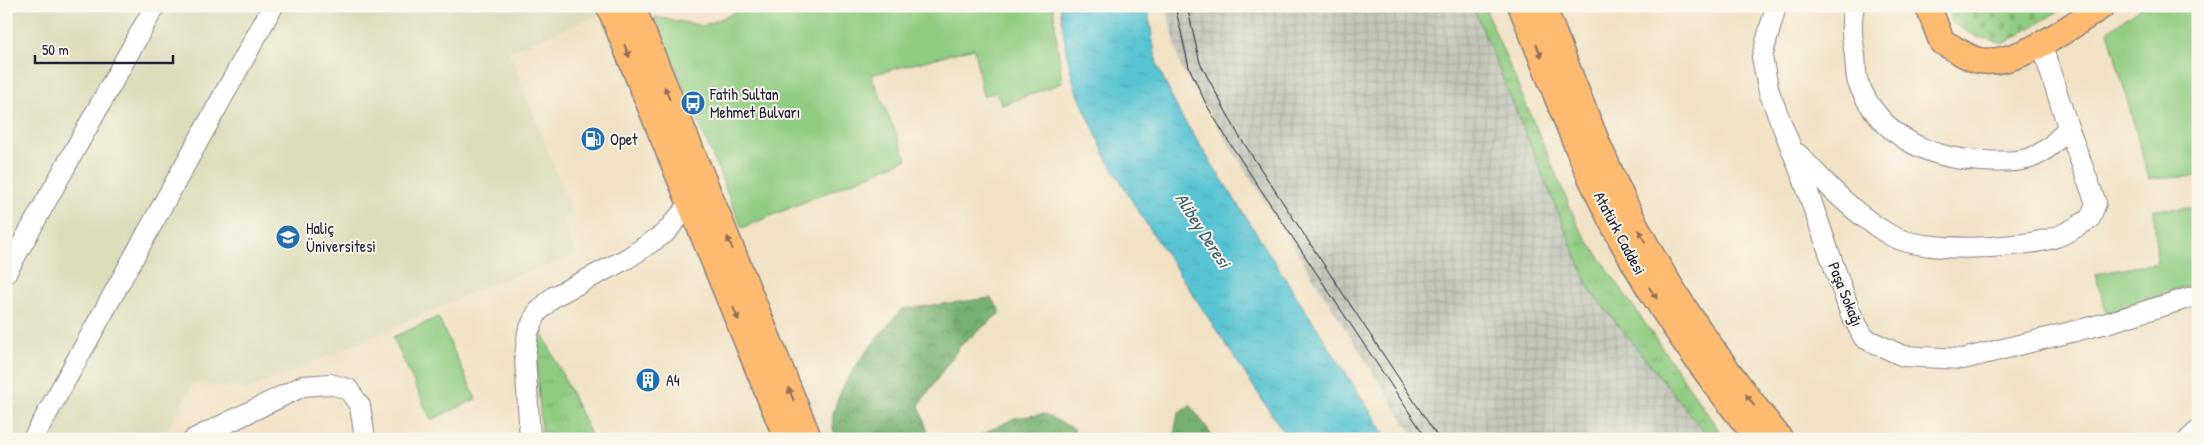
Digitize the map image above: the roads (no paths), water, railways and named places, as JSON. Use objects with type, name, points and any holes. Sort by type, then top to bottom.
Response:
[{"type":"main road","points":[[609,6],[787,439]]},
{"type":"main road","points":[[632,6],[809,439]]},
{"type":"main road","points":[[1928,6],[1942,42],[1976,60],[2003,61],[2041,43],[2102,6]]},
{"type":"main road","name":"Atatürk Caddesi","points":[[1539,7],[1582,154],[1621,239],[1642,277],[1691,350],[1758,439]]},
{"type":"main road","name":"Atatürk Caddesi","points":[[1539,7],[1606,164],[1652,256],[1726,367],[1780,439]]},
{"type":"street","points":[[6,272],[155,6]]},
{"type":"street","points":[[32,439],[273,6]]},
{"type":"street","name":"Paşa Sokağı","points":[[1776,6],[1762,57],[1769,92],[1850,312],[1864,338],[1903,356],[1963,359],[2107,323],[2198,295]]},
{"type":"street","points":[[1854,6],[1850,22],[1858,84],[1883,123],[1915,146],[1955,160],[2005,162],[2038,156],[2055,143],[2068,127]]},
{"type":"street","points":[[1790,146],[1826,184],[1865,218],[1892,236],[1936,247],[2016,246],[2057,236],[2090,219],[2096,203],[2068,127],[2041,43]]},
{"type":"street","points":[[530,439],[525,357],[528,332],[537,313],[553,297],[628,258],[665,233],[690,204]]},
{"type":"street","points":[[194,439],[303,386],[330,384],[348,389],[360,406],[365,439]]},
{"type":"street","points":[[2189,439],[2198,431]]},
{"type":"water","name":"Alibey Deresi","points":[[1060,6],[1147,6],[1157,65],[1180,114],[1388,439],[1288,439],[1138,211],[1105,155],[1075,87],[1066,52]]},
{"type":"tram line","points":[[1175,6],[1189,67],[1206,104],[1229,142],[1427,439]]},
{"type":"tram line","points":[[1187,6],[1200,63],[1239,136],[1439,439]]},
{"type":"place","name":"Fatih Sultan Mehmet Bulvarı","points":[[693,103]]},
{"type":"place","name":"Opet","points":[[593,139]]},
{"type":"place","name":"Haliç Üniversitesi","points":[[288,237]]},
{"type":"place","name":"A4","points":[[648,380]]}]
